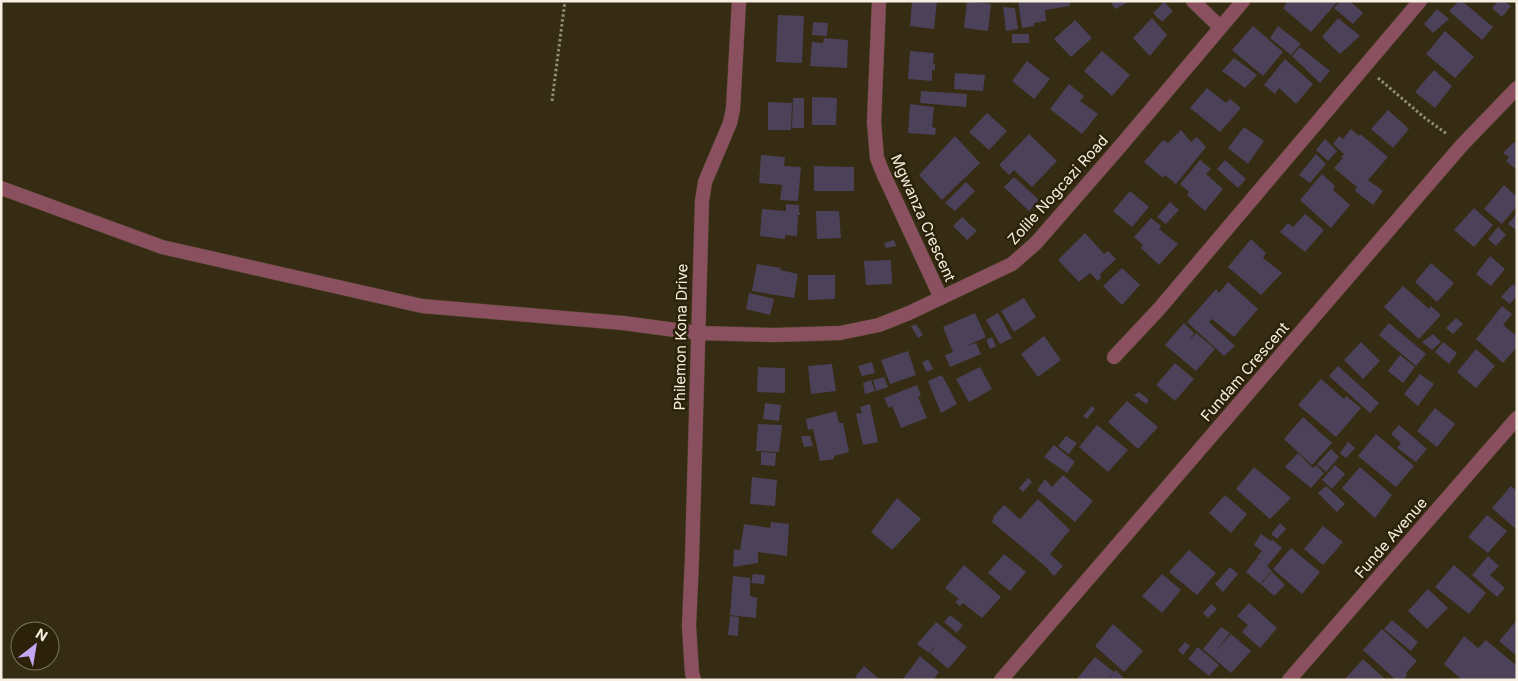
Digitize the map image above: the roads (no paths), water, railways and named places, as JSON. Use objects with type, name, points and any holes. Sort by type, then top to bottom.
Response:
[{"type":"street","name":"Philemon Kona Drive","points":[[694,680],[689,626],[702,200],[705,182],[730,123],[733,109],[738,1]]},
{"type":"street","name":"Mgwanza Crescent","points":[[879,1],[874,122],[878,158],[883,174],[941,298]]},
{"type":"street","points":[[1193,1],[1220,27]]},
{"type":"street","name":"Zolile Nogcazi Road","points":[[1,188],[162,247],[422,306],[623,323],[698,333],[774,335],[840,333],[879,325],[909,314],[1012,264],[1036,244],[1243,1]]},
{"type":"street","points":[[1114,357],[1159,308],[1420,1]]},
{"type":"street","name":"Fundam Crescent","points":[[1001,680],[1462,145],[1517,88]]},
{"type":"street","name":"Funde Avenue","points":[[1289,680],[1517,418]]}]
